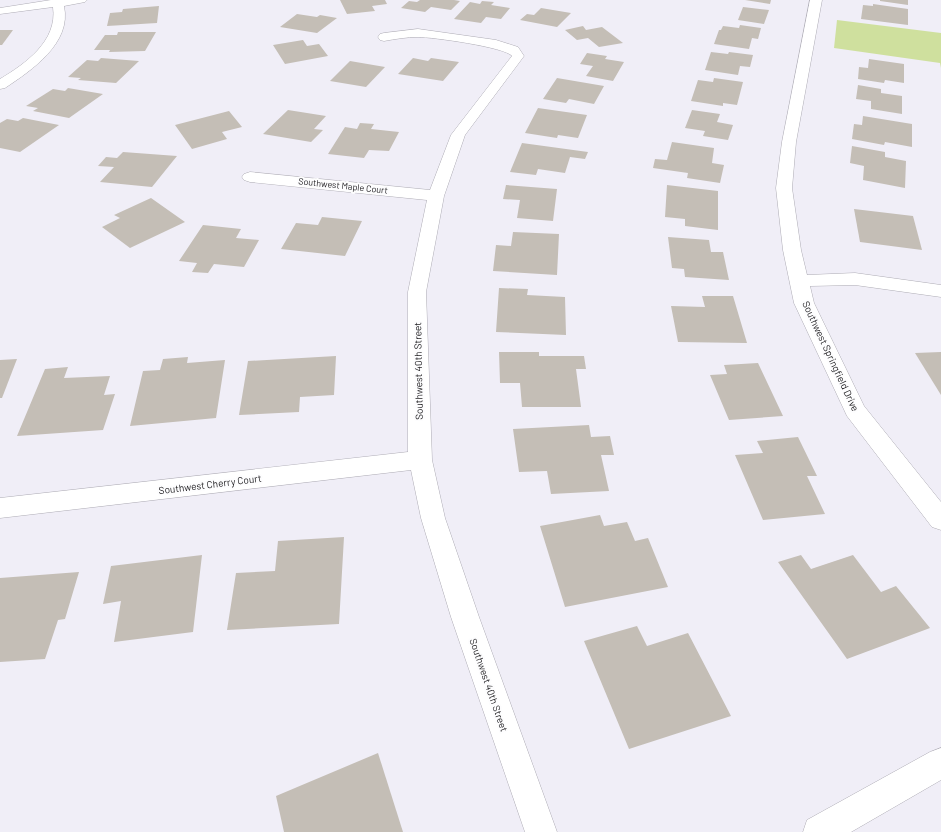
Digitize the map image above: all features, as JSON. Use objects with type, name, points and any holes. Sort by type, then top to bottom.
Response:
[{"type":"street","points":[[0,10],[81,0]]},
{"type":"street","name":"Southwest Springfield Drive","points":[[816,0],[789,142],[784,188],[792,250],[804,303],[855,410],[941,520]]},
{"type":"street","points":[[0,85],[25,68],[40,55],[48,44],[58,28],[60,19],[58,2]]},
{"type":"street","name":"Southwest 40th Street","points":[[384,36],[418,33],[492,43],[514,50],[518,56],[458,135],[436,196],[417,292],[420,460],[433,518],[465,617],[541,832]]},
{"type":"street","name":"Southwest Maple Court","points":[[250,177],[436,196]]},
{"type":"street","points":[[799,281],[855,279],[941,291]]},
{"type":"street","name":"Southwest Cherry Court","points":[[0,508],[420,460]]},
{"type":"street","points":[[819,832],[941,763]]},
{"type":"green space","points":[[837,20],[941,33],[941,68],[940,63],[834,48]]},
{"type":"building","points":[[340,0],[385,0],[387,4],[372,6],[375,11],[347,14]]},
{"type":"building","points":[[420,0],[460,1],[451,10],[431,7],[425,12],[401,8],[409,1],[417,2]]},
{"type":"building","points":[[745,0],[771,0],[770,4]]},
{"type":"building","points":[[908,0],[908,5],[880,1]]},
{"type":"building","points":[[482,1],[494,2],[491,5],[510,8],[501,19],[486,17],[481,23],[454,19],[470,2],[480,4]]},
{"type":"building","points":[[873,4],[908,9],[908,25],[861,19],[863,5],[873,6]]},
{"type":"building","points":[[159,6],[157,23],[107,26],[110,13],[122,12],[123,9]]},
{"type":"building","points":[[743,7],[769,10],[764,24],[738,20]]},
{"type":"building","points":[[541,8],[571,13],[557,27],[520,20],[527,14],[534,15]]},
{"type":"building","points":[[297,14],[317,17],[320,15],[337,18],[317,33],[280,27]]},
{"type":"building","points":[[740,25],[761,28],[758,39],[752,38],[749,49],[714,44],[719,30],[721,30],[723,26],[739,28]]},
{"type":"building","points":[[583,26],[586,30],[602,27],[623,43],[599,47],[588,38],[577,40],[565,30]]},
{"type":"building","points":[[0,30],[13,30],[2,45],[0,45]]},
{"type":"building","points":[[118,32],[156,32],[145,51],[109,52],[110,50],[94,50],[105,35],[117,35]]},
{"type":"building","points":[[303,40],[307,46],[319,44],[328,56],[285,64],[273,45]]},
{"type":"building","points":[[711,52],[728,54],[729,52],[753,55],[750,67],[740,66],[738,75],[705,70]]},
{"type":"building","points":[[587,53],[607,56],[605,59],[624,62],[613,81],[586,76],[593,66],[580,64]]},
{"type":"building","points":[[101,58],[139,61],[116,83],[78,80],[81,78],[68,77],[87,60],[98,61]]},
{"type":"building","points":[[413,58],[428,61],[431,58],[459,62],[443,81],[398,74]]},
{"type":"building","points":[[869,59],[904,64],[904,83],[885,80],[884,83],[858,79],[859,67],[868,68]]},
{"type":"building","points":[[350,61],[385,67],[366,87],[330,81]]},
{"type":"building","points":[[557,78],[604,86],[594,104],[569,99],[566,103],[543,99]]},
{"type":"building","points":[[714,78],[743,82],[737,105],[723,103],[723,106],[691,101],[698,80],[713,82]]},
{"type":"building","points":[[858,85],[881,89],[881,93],[902,96],[902,114],[871,109],[871,101],[856,99]]},
{"type":"building","points":[[68,88],[103,94],[69,118],[33,111],[38,108],[26,106],[53,89],[65,91]]},
{"type":"building","points":[[538,108],[587,115],[578,138],[558,135],[557,138],[525,133]]},
{"type":"building","points":[[288,110],[326,116],[314,129],[323,130],[311,142],[263,134]]},
{"type":"building","points":[[692,110],[720,114],[717,122],[733,125],[728,140],[703,136],[705,131],[685,128]]},
{"type":"building","points":[[229,111],[242,127],[222,132],[227,139],[192,149],[175,125]]},
{"type":"building","points":[[863,116],[912,124],[912,147],[885,142],[884,145],[852,139],[854,124],[862,125]]},
{"type":"building","points":[[23,118],[59,125],[20,152],[0,148],[0,123],[7,119],[18,121]]},
{"type":"building","points":[[360,123],[374,124],[371,129],[399,132],[389,151],[369,150],[364,158],[328,154],[345,127],[357,129]]},
{"type":"building","points":[[672,142],[714,148],[712,163],[724,165],[720,183],[687,178],[688,173],[653,168],[655,159],[667,160]]},
{"type":"building","points":[[522,143],[588,152],[585,159],[570,157],[565,173],[538,169],[536,175],[510,172]]},
{"type":"building","points":[[852,146],[885,152],[885,157],[906,161],[905,188],[863,180],[864,166],[850,163]]},
{"type":"building","points":[[123,152],[177,156],[152,187],[100,182],[114,167],[98,166],[106,157],[117,158]]},
{"type":"building","points":[[506,185],[557,189],[553,221],[517,218],[520,200],[503,199]]},
{"type":"building","points":[[667,185],[718,191],[718,230],[685,226],[685,219],[665,217]]},
{"type":"building","points":[[151,198],[185,222],[130,248],[102,227],[120,218],[114,215]]},
{"type":"building","points":[[854,209],[913,216],[922,250],[860,242]]},
{"type":"building","points":[[322,217],[362,221],[345,256],[281,249],[296,223],[318,225]]},
{"type":"building","points":[[203,225],[241,229],[236,238],[259,240],[244,267],[214,264],[208,273],[192,272],[197,263],[179,261]]},
{"type":"building","points":[[513,232],[559,234],[557,275],[493,271],[496,245],[511,246]]},
{"type":"building","points":[[668,237],[709,240],[711,252],[723,252],[729,280],[685,277],[684,269],[672,268]]},
{"type":"building","points":[[499,288],[528,289],[527,295],[565,297],[566,335],[496,332]]},
{"type":"building","points":[[702,296],[733,296],[747,343],[678,342],[671,306],[705,307]]},
{"type":"building","points":[[499,352],[539,352],[539,356],[584,356],[586,369],[576,369],[581,407],[522,407],[520,383],[500,383]]},
{"type":"building","points":[[941,352],[941,395],[915,353]]},
{"type":"building","points":[[336,356],[334,395],[300,397],[299,412],[239,415],[248,361]]},
{"type":"building","points":[[188,357],[187,363],[225,360],[216,418],[130,426],[143,371],[160,370],[163,359]]},
{"type":"building","points":[[17,359],[2,398],[0,398],[0,360]]},
{"type":"building","points":[[758,363],[783,416],[729,420],[710,375],[727,374],[724,365]]},
{"type":"building","points":[[68,367],[64,378],[110,376],[104,395],[115,394],[103,430],[17,436],[45,369]]},
{"type":"building","points":[[589,425],[591,437],[610,436],[614,455],[601,455],[609,491],[551,494],[547,471],[519,472],[513,429]]},
{"type":"building","points":[[798,437],[817,476],[807,476],[825,514],[763,520],[735,455],[763,453],[757,441]]},
{"type":"building","points":[[600,515],[604,526],[627,522],[635,541],[648,538],[668,587],[565,607],[540,526]]},
{"type":"building","points":[[344,537],[339,624],[227,630],[236,573],[275,571],[278,541]]},
{"type":"building","points":[[202,555],[193,632],[114,642],[121,601],[103,604],[111,566]]},
{"type":"building","points":[[801,555],[811,569],[853,555],[881,592],[896,586],[930,628],[847,659],[778,562]]},
{"type":"building","points":[[79,572],[65,619],[58,620],[45,659],[0,662],[0,578]]},
{"type":"building","points":[[637,626],[647,646],[688,633],[731,716],[629,749],[584,641]]},
{"type":"building","points":[[378,753],[403,832],[284,832],[276,796]]}]
